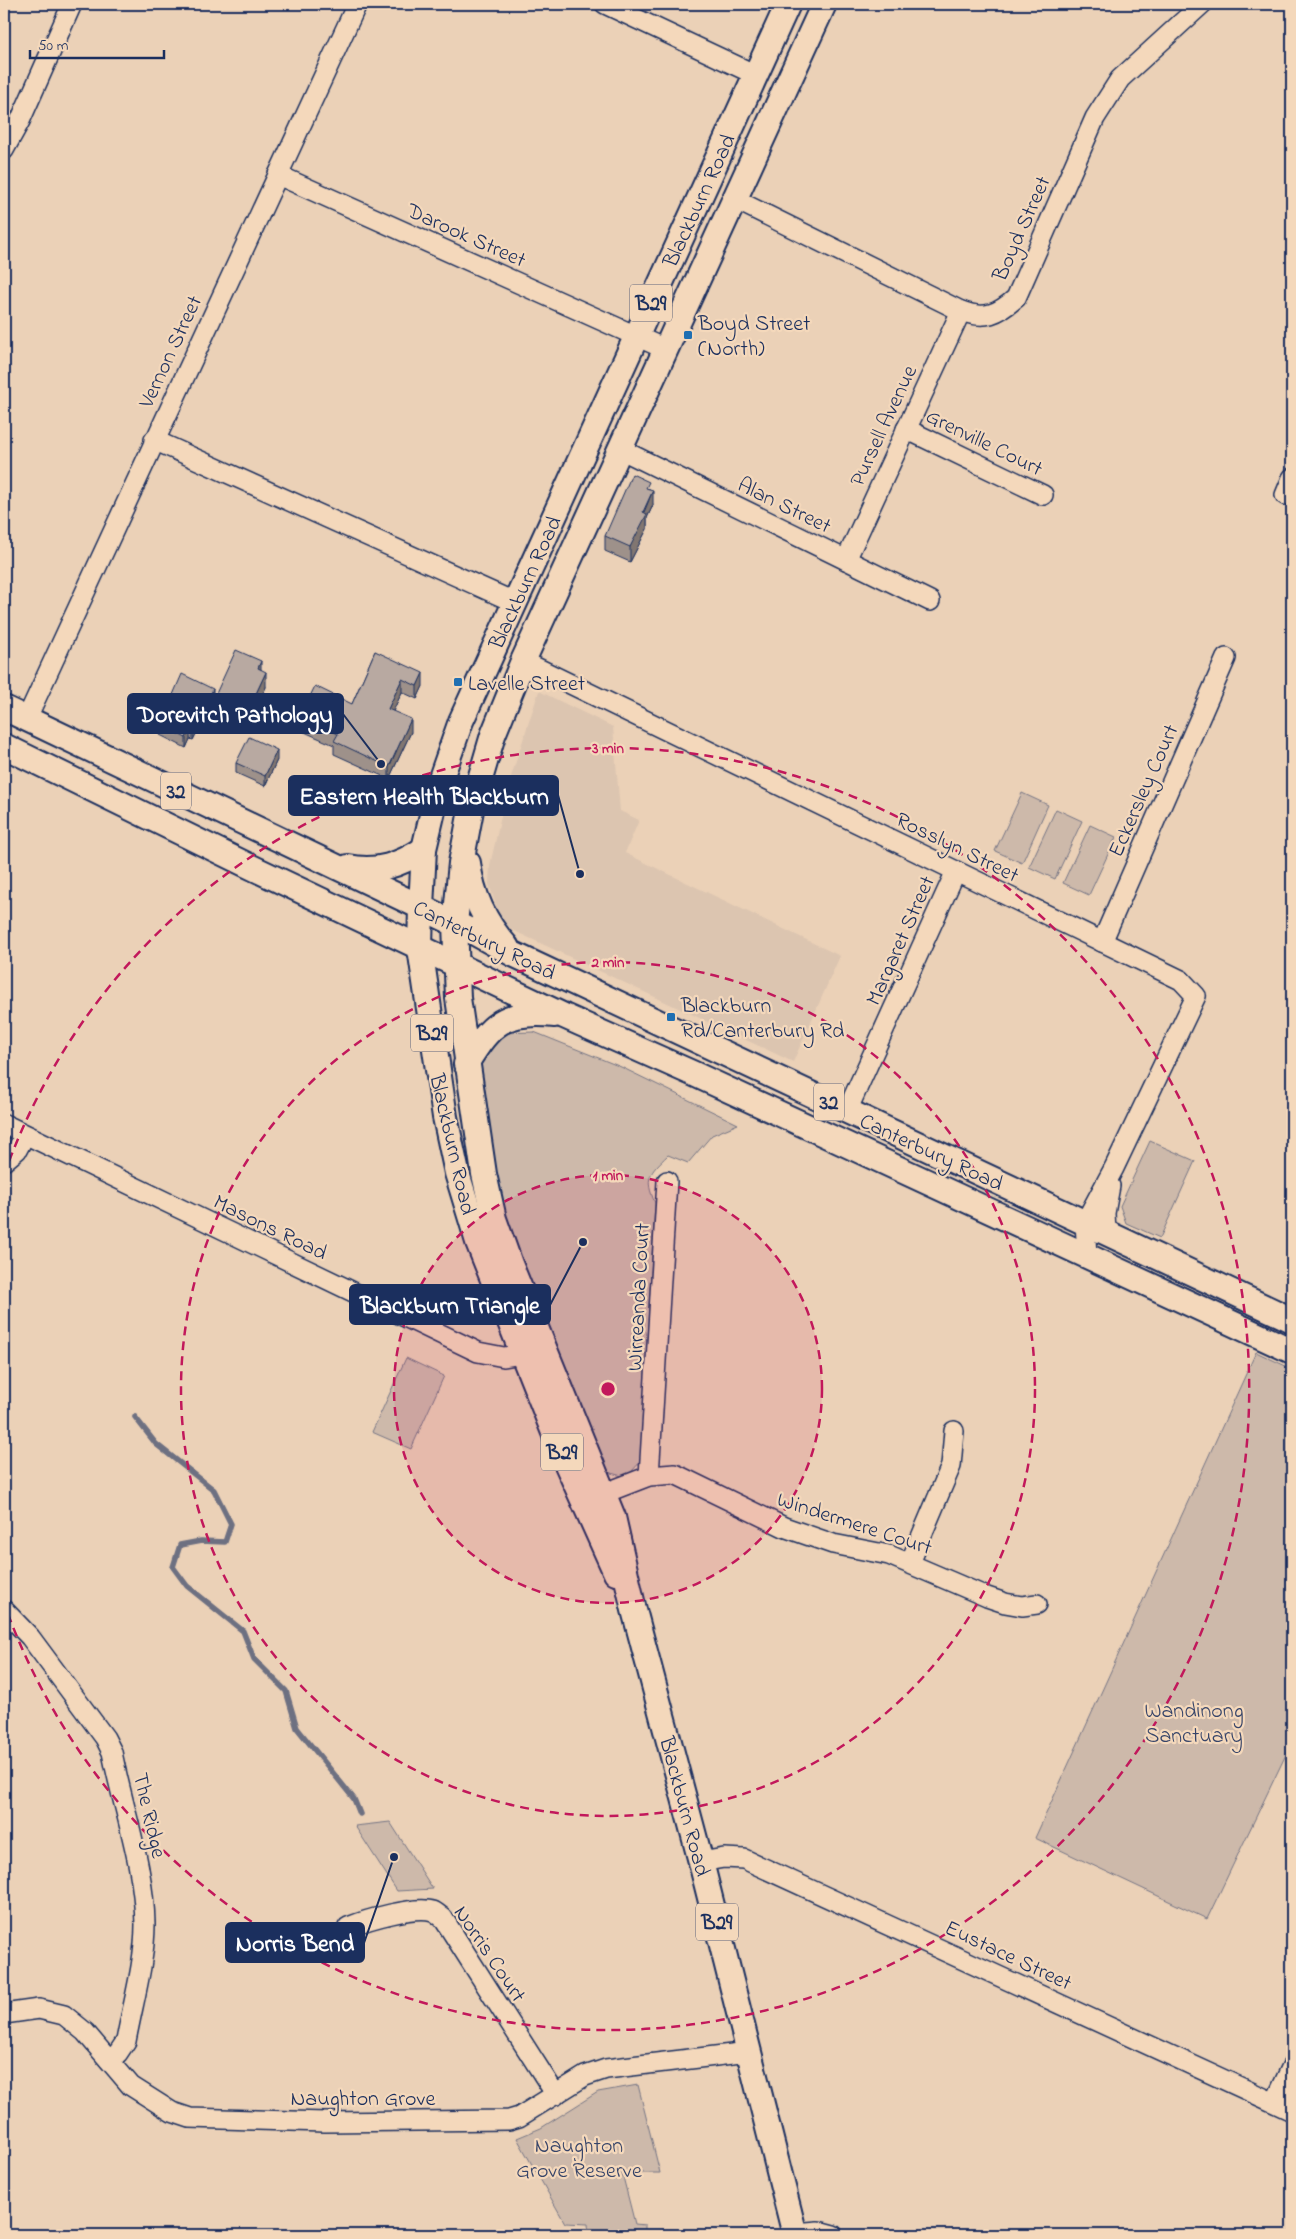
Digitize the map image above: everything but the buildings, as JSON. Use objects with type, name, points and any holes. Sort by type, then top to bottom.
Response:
[{"type":"main road","name":"Blackburn Road","points":[[788,4],[514,602],[450,750],[424,849],[420,948],[436,1064],[458,1173],[478,1242],[532,1349],[569,1406],[613,1517],[634,1610],[701,1862],[795,2234]]},
{"type":"main road","name":"Blackburn Road","points":[[634,1610],[583,1503],[565,1460],[494,1219],[484,1174],[466,1064],[455,964],[455,924],[466,831],[493,735],[523,661],[824,4]]},
{"type":"main road","name":"Canterbury Road","points":[[4,708],[421,907],[513,954],[1292,1320]]},
{"type":"main road","name":"Canterbury Road","points":[[4,746],[564,1016],[692,1072],[1292,1352]]},
{"type":"main road","points":[[466,831],[470,880],[476,896],[491,929],[513,954]]},
{"type":"main road","points":[[326,863],[366,871],[398,864],[424,849]]},
{"type":"main road","points":[[466,1064],[487,1032],[503,1020],[537,1013],[564,1016]]},
{"type":"main road","points":[[565,1460],[569,1439],[569,1406]]},
{"type":"main road","points":[[583,1503],[605,1494]]},
{"type":"street","points":[[4,150],[20,121],[72,4]]},
{"type":"street","name":"Vernon Street","points":[[26,720],[357,4]]},
{"type":"street","points":[[605,4],[756,75]]},
{"type":"street","name":"Boyd Street","points":[[734,198],[961,311],[976,316],[1005,308],[1016,298],[1095,118],[1106,98],[1120,78],[1202,4]]},
{"type":"street","name":"Darook Street","points":[[278,175],[665,349]]},
{"type":"street","name":"Pursell Avenue","points":[[846,560],[961,311]]},
{"type":"street","name":"Grenville Court","points":[[906,428],[1043,495]]},
{"type":"street","points":[[154,440],[514,602]]},
{"type":"street","name":"Alan Street","points":[[620,449],[930,601]]},
{"type":"street","points":[[1284,495],[1292,478]]},
{"type":"street","name":"Eckersley Court","points":[[1102,942],[1226,658]]},
{"type":"street","name":"Rosslyn Street","points":[[523,661],[1181,980],[1196,996],[1114,1168],[1085,1222]]},
{"type":"street","name":"Margaret Street","points":[[847,1111],[956,871]]},
{"type":"street","name":"Masons Road","points":[[4,1124],[478,1352],[504,1357],[532,1349]]},
{"type":"street","points":[[4,1162],[17,1150],[26,1135]]},
{"type":"street","name":"Rosslyn Street","points":[[1106,1233],[1106,1205],[1114,1168]]},
{"type":"street","name":"Wirreanda Court","points":[[649,1476],[667,1181]]},
{"type":"street","points":[[1085,1222],[1087,1256]]},
{"type":"street","points":[[910,1563],[951,1466],[954,1431]]},
{"type":"street","name":"Windermere Court","points":[[605,1494],[649,1476],[675,1474],[784,1527],[833,1544],[869,1550],[910,1563],[987,1597],[1022,1606],[1037,1604]]},
{"type":"street","name":"The Ridge","points":[[4,1610],[30,1637],[105,1738],[112,1752],[138,1856],[145,1924],[144,1942],[126,2040],[118,2053],[109,2060]]},
{"type":"street","name":"Eustace Street","points":[[701,1862],[724,1858],[744,1859],[1292,2111]]},
{"type":"street","name":"Norris Court","points":[[348,1926],[378,1917],[421,1911],[434,1912],[443,1918],[556,2095]]},
{"type":"street","name":"Naughton Grove","points":[[4,2014],[40,2009],[64,2015],[85,2032],[131,2086],[172,2112],[190,2118],[298,2122],[502,2120],[519,2117],[585,2076],[606,2069],[749,2052]]},
{"type":"street","points":[[1275,2102],[1292,2066]]},
{"type":"street","points":[[795,2234],[818,2231],[833,2235]]},
{"type":"shaded area","points":[[539,691],[613,727],[620,811],[639,820],[625,853],[840,956],[793,1062],[506,927],[499,915],[489,884],[490,865],[508,786]]},
{"type":"green space","points":[[1022,793],[1048,805],[1022,863],[995,851]]},
{"type":"green space","points":[[1056,809],[1082,821],[1055,879],[1029,867]]},
{"type":"green space","points":[[1090,825],[1116,837],[1089,895],[1063,883]]},
{"type":"green space","points":[[534,1032],[621,1067],[738,1124],[712,1135],[688,1163],[668,1155],[650,1176],[649,1182],[655,1203],[645,1374],[650,1446],[644,1458],[630,1473],[622,1476],[611,1473],[603,1468],[522,1264],[498,1195],[477,1075],[480,1056],[498,1033]]},
{"type":"green space","points":[[1150,1141],[1195,1161],[1160,1238],[1126,1223],[1120,1206]]},
{"type":"green space","name":"Wandinong Sanctuary","points":[[1256,1352],[1292,1369],[1292,1742],[1207,1919],[1035,1838]]},
{"type":"green space","points":[[406,1358],[444,1376],[411,1449],[372,1432]]},
{"type":"green space","points":[[390,1822],[433,1889],[397,1891],[355,1826]]},
{"type":"green space","name":"Naughton Grove Reserve","points":[[638,2085],[660,2173],[622,2173],[635,2224],[645,2225],[645,2235],[589,2235],[588,2224],[565,2223],[517,2138],[541,2128],[598,2092]]},
{"type":"waterway","points":[[135,1417],[156,1444],[214,1490],[231,1524],[225,1542],[201,1541],[180,1545],[173,1567],[187,1586],[243,1631],[254,1659],[286,1691],[297,1728],[354,1799],[360,1814]]},
{"type":"place","name":"Boyd Street (North)","points":[[688,335]]},
{"type":"place","name":"Lavelle Street","points":[[458,682]]},
{"type":"place","name":"Dorevitch Pathology","points":[[381,764]]},
{"type":"place","name":"Eastern Health Blackburn","points":[[580,874]]},
{"type":"place","name":"Blackburn Rd/Canterbury Rd","points":[[671,1017]]},
{"type":"place","name":"Blackburn Triangle","points":[[583,1242]]},
{"type":"place","name":"Norris Bend","points":[[394,1857]]}]
